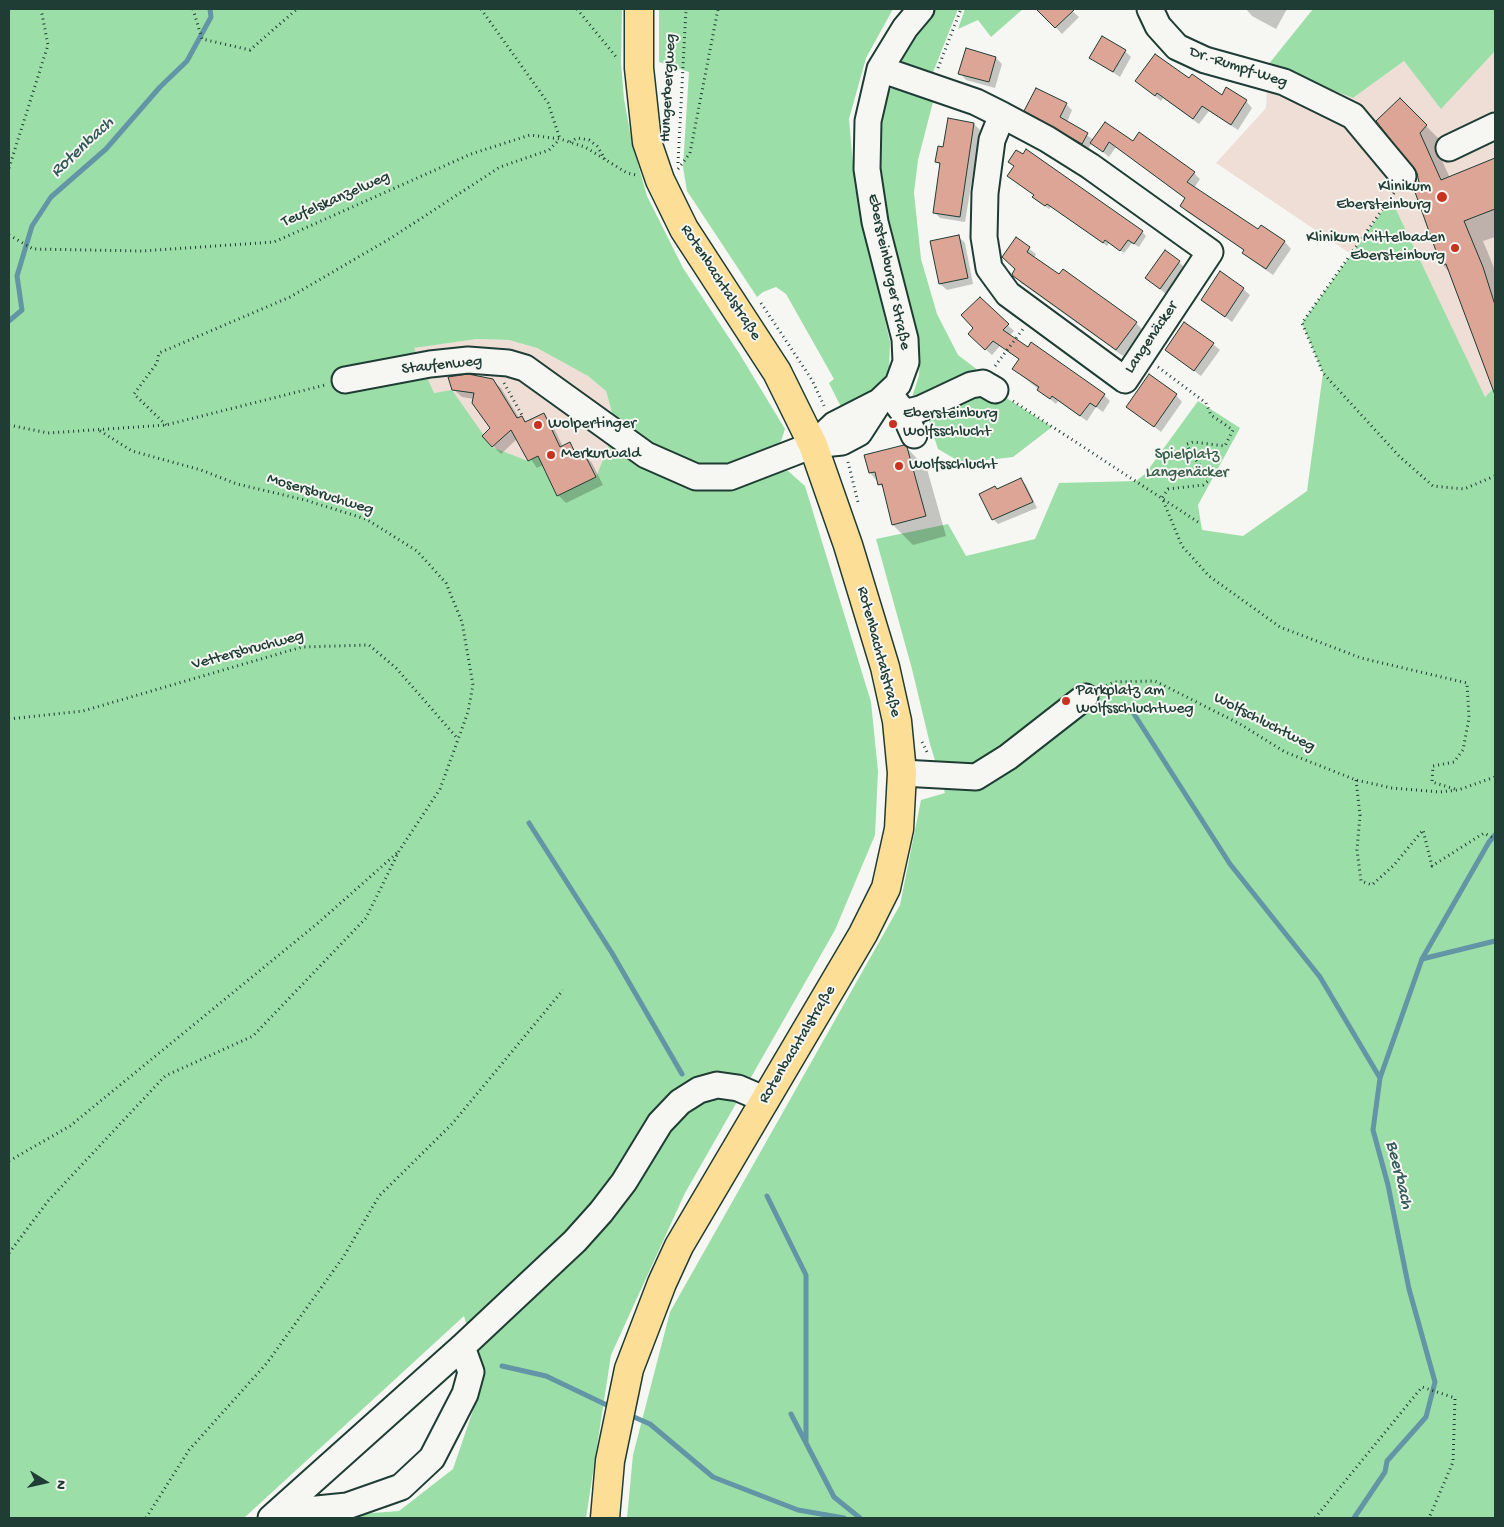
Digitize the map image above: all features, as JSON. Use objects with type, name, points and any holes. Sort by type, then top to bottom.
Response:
[{"type":"main road","name":"Rotenbachtalstraße","points":[[605,1518],[610,1461],[629,1369],[662,1283],[679,1246],[863,934],[886,888],[899,829],[902,773],[897,720],[885,667],[848,544],[813,445],[778,372],[684,229],[669,174],[647,142],[639,68],[640,9]]},
{"type":"street","name":"Ebersteinburger Straße","points":[[813,445],[842,442],[859,432],[884,398],[898,384],[904,373],[906,350],[875,222],[867,169],[868,121],[880,69],[905,28],[921,9]]},
{"type":"street","name":"Dr.-Rumpf-Weg","points":[[1150,9],[1158,26],[1177,47],[1205,60],[1284,82],[1353,116],[1403,176]]},
{"type":"street","name":"Langenäcker","points":[[880,69],[976,102],[1002,115],[1090,166],[1210,252],[1125,380],[1008,294],[989,268],[984,237],[985,193],[992,140],[1002,115]]},
{"type":"street","points":[[1449,148],[1495,126]]},
{"type":"street","name":"Staufenweg","points":[[345,380],[430,364],[468,360],[500,361],[525,368],[646,455],[696,477],[730,476],[813,445]]},
{"type":"street","points":[[884,398],[909,424],[920,409],[971,386],[989,386]]},
{"type":"street","name":"Ebersteinburger Straße","points":[[813,445],[834,424],[884,398]]},
{"type":"street","points":[[902,773],[976,777],[1008,757],[1085,697]]},
{"type":"street","points":[[274,1515],[462,1347],[575,1241],[624,1182],[660,1123],[680,1102],[699,1090],[717,1085],[738,1088],[766,1100]]},
{"type":"street","points":[[274,1515],[346,1506],[401,1487],[432,1458],[465,1394],[471,1372],[462,1347]]},
{"type":"path","points":[[9,168],[48,45],[41,9]]},
{"type":"path","points":[[193,9],[202,40],[250,50],[297,9]]},
{"type":"path","points":[[166,425],[134,394],[157,363],[159,353],[290,297],[391,238],[500,166],[549,150],[560,139],[548,103],[481,9]]},
{"type":"path","points":[[577,9],[620,63],[639,68]]},
{"type":"path","name":"Hungerbergweg","points":[[669,174],[686,9]]},
{"type":"path","points":[[669,174],[690,153],[718,9]]},
{"type":"path","points":[[930,87],[961,9]]},
{"type":"path","name":"Teufelskanzelweg","points":[[9,235],[34,249],[142,251],[274,242],[471,154],[530,135],[560,139],[585,147],[627,173],[669,174]]},
{"type":"path","points":[[570,142],[577,138],[589,140],[597,146],[605,160]]},
{"type":"path","points":[[1403,176],[1390,199],[1302,323],[1323,374],[1399,456],[1433,486],[1464,490],[1495,476]]},
{"type":"path","points":[[1033,314],[989,386],[1198,522]]},
{"type":"path","points":[[771,317],[812,380],[834,424]]},
{"type":"path","points":[[1142,354],[1206,403],[1211,415],[1232,430],[1225,446],[1193,442],[1187,444],[1190,452],[1207,475],[1208,482],[1203,485],[1168,489],[1162,498]]},
{"type":"path","points":[[500,361],[500,375],[523,417]]},
{"type":"path","points":[[9,425],[48,433],[68,433],[97,429],[166,425],[345,380]]},
{"type":"path","name":"Mosersbruchweg","points":[[97,429],[132,451],[201,470],[237,484],[305,500],[366,519],[417,551],[446,583],[462,622],[473,685],[468,712],[440,790],[399,851]]},
{"type":"path","points":[[1162,498],[1182,546],[1208,576],[1280,627],[1361,658],[1467,683],[1469,718],[1463,750],[1454,762],[1433,766],[1432,782],[1458,790]]},
{"type":"path","name":"Vettersbruchweg","points":[[9,719],[84,711],[302,647],[369,645],[396,668],[458,739]]},
{"type":"path","name":"Wolfschluchtweg","points":[[1085,697],[1114,682],[1155,681],[1240,724],[1285,752],[1356,780],[1392,788],[1440,792],[1458,790],[1495,778]]},
{"type":"path","points":[[1356,780],[1360,815],[1357,850],[1361,882],[1372,885],[1394,865],[1423,830],[1432,866],[1484,833],[1495,839]]},
{"type":"path","points":[[9,1161],[70,1126],[311,929],[399,851]]},
{"type":"path","points":[[9,1253],[48,1201],[165,1076],[253,1036],[260,1029],[366,918],[399,851]]},
{"type":"path","points":[[146,1518],[189,1450],[267,1363],[344,1256],[379,1196],[452,1124],[563,990]]},
{"type":"path","points":[[1315,1518],[1422,1387],[1454,1398],[1453,1462],[1430,1518]]},
{"type":"shaded area","points":[[1495,51],[1495,387],[1485,398],[1391,199],[1351,254],[1216,163],[1266,108],[1268,65],[1353,98],[1404,61],[1441,108]]},
{"type":"shaded area","points":[[477,339],[509,340],[537,348],[588,376],[606,391],[616,428],[596,477],[557,496],[528,461],[492,447],[434,393],[413,348]]},
{"type":"green space","points":[[9,9],[622,9],[621,63],[624,99],[632,143],[647,196],[683,268],[739,353],[785,429],[781,441],[762,455],[765,473],[788,471],[805,486],[871,702],[878,771],[875,835],[835,930],[685,1193],[611,1355],[586,1518],[306,1518],[399,1511],[453,1469],[483,1381],[464,1316],[244,1518],[9,1518]],"holes":[[[477,339],[509,340],[537,348],[588,376],[606,391],[616,427],[596,477],[557,496],[538,456],[528,461],[492,447],[452,390],[434,393],[414,348]]]},
{"type":"green space","points":[[659,9],[893,9],[866,58],[849,119],[855,187],[890,342],[889,371],[869,398],[842,409],[829,383],[834,379],[786,294],[776,287],[763,292],[757,297],[687,191],[683,167],[689,72],[659,62]]},
{"type":"green space","points":[[933,9],[958,9],[930,80],[908,70],[902,60],[902,50],[921,21]]},
{"type":"green space","points":[[965,9],[1023,9],[991,37],[978,20],[958,29]]},
{"type":"green space","points":[[1313,9],[1495,9],[1495,51],[1441,109],[1404,61],[1353,98],[1268,65]]},
{"type":"green space","points":[[903,87],[934,98],[918,160],[914,193],[921,259],[937,314],[958,355],[983,374],[910,404],[919,375],[920,357],[879,187],[881,102],[890,89]]},
{"type":"green space","name":"Spielplatz Langenäcker","points":[[1391,199],[1485,397],[1495,387],[1495,1518],[627,1518],[633,1455],[670,1312],[900,905],[921,800],[945,793],[930,744],[912,669],[876,539],[948,524],[966,556],[1035,539],[1059,483],[1136,481],[1145,474],[1198,401],[1240,428],[1198,505],[1202,530],[1243,536],[1307,491],[1323,373],[1302,323]]},
{"type":"green space","points":[[983,383],[1052,427],[1013,457],[962,463],[938,449],[927,415]]},
{"type":"building","points":[[1036,9],[1075,9],[1055,28]]},
{"type":"building","points":[[1102,36],[1126,50],[1113,72],[1089,58]]},
{"type":"building","points":[[966,48],[996,57],[989,82],[958,74]]},
{"type":"building","points":[[1155,54],[1189,78],[1192,74],[1222,95],[1226,87],[1247,100],[1231,125],[1202,106],[1193,119],[1157,93],[1155,96],[1135,81]]},
{"type":"building","points":[[1036,88],[1067,103],[1060,117],[1088,133],[1082,144],[1024,111]]},
{"type":"building","name":"Klinikum Mittelbaden Ebersteinburg","points":[[1400,98],[1427,125],[1420,133],[1441,180],[1495,158],[1495,209],[1464,221],[1483,267],[1495,305],[1495,395],[1446,264],[1441,265],[1415,192],[1420,187],[1417,173],[1376,121]]},
{"type":"building","points":[[948,118],[974,123],[960,217],[933,213],[940,163],[935,162],[938,146],[943,147]]},
{"type":"building","points":[[1105,122],[1133,141],[1139,132],[1195,172],[1187,182],[1258,229],[1261,225],[1285,241],[1266,269],[1242,253],[1244,250],[1180,206],[1185,198],[1109,142],[1103,152],[1090,143]]},
{"type":"building","points":[[1026,149],[1143,231],[1134,244],[1128,240],[1120,251],[1105,240],[1103,243],[1047,204],[1045,206],[1032,197],[1034,195],[1007,176],[1014,166],[1008,162],[1016,150],[1023,154]]},
{"type":"building","points":[[959,235],[968,278],[939,284],[930,241]]},
{"type":"building","points":[[1016,237],[1030,247],[1027,252],[1059,274],[1063,269],[1137,322],[1116,350],[1013,276],[1012,274],[1015,269],[1002,257]]},
{"type":"building","points":[[1165,250],[1180,261],[1160,289],[1145,278]]},
{"type":"building","points":[[1220,271],[1244,288],[1225,317],[1201,300]]},
{"type":"building","points":[[980,297],[1009,324],[1003,330],[1028,347],[1031,342],[1105,394],[1096,407],[1090,403],[1080,416],[1052,396],[1050,399],[1037,390],[1039,387],[1012,369],[1019,359],[993,341],[985,350],[968,334],[973,328],[961,315]]},
{"type":"building","points":[[1184,322],[1214,343],[1194,371],[1165,350]]},
{"type":"building","points":[[468,374],[493,379],[517,418],[522,416],[525,422],[544,413],[560,447],[570,442],[577,457],[584,453],[596,477],[557,496],[538,456],[528,461],[511,430],[492,447],[482,436],[490,428],[472,403],[474,393],[452,390],[448,377]]},
{"type":"building","points":[[1149,374],[1177,394],[1154,427],[1126,407]]},
{"type":"building","points":[[904,445],[907,447],[926,516],[892,525],[882,484],[878,485],[875,472],[869,473],[864,455]]},
{"type":"building","points":[[1021,478],[1033,502],[992,520],[979,494],[995,486],[997,489]]},
{"type":"waterway","name":"Rotenbach","points":[[9,321],[22,310],[17,276],[32,226],[51,197],[106,149],[160,87],[187,61],[211,17],[210,9]]},
{"type":"waterway","points":[[1134,714],[1230,864],[1320,977],[1380,1078]]},
{"type":"waterway","points":[[529,823],[612,953],[682,1074]]},
{"type":"waterway","name":"Beerbach","points":[[1354,1518],[1385,1472],[1387,1461],[1426,1417],[1435,1382],[1409,1289],[1388,1185],[1373,1130],[1380,1078],[1422,959],[1489,842],[1495,835]]},
{"type":"waterway","points":[[1422,959],[1495,941]]},
{"type":"waterway","points":[[767,1196],[806,1275],[806,1442]]},
{"type":"waterway","points":[[502,1366],[546,1376],[613,1408]]},
{"type":"waterway","points":[[627,1414],[650,1424],[713,1477],[798,1510],[844,1518]]},
{"type":"waterway","points":[[791,1414],[834,1497],[860,1518]]},
{"type":"place","name":"Klinikum Ebersteinburg","points":[[1442,197]]},
{"type":"place","name":"Klinikum Mittelbaden Ebersteinburg","points":[[1455,248]]},
{"type":"place","name":"Ebersteinburg Wolfsschlucht","points":[[893,424]]},
{"type":"place","name":"Wolpertinger","points":[[538,425]]},
{"type":"place","name":"Merkurwald","points":[[551,455]]},
{"type":"place","name":"Wolfsschlucht","points":[[899,466]]},
{"type":"place","name":"Parkplatz am Wolfsschluchtweg","points":[[1066,701]]}]
